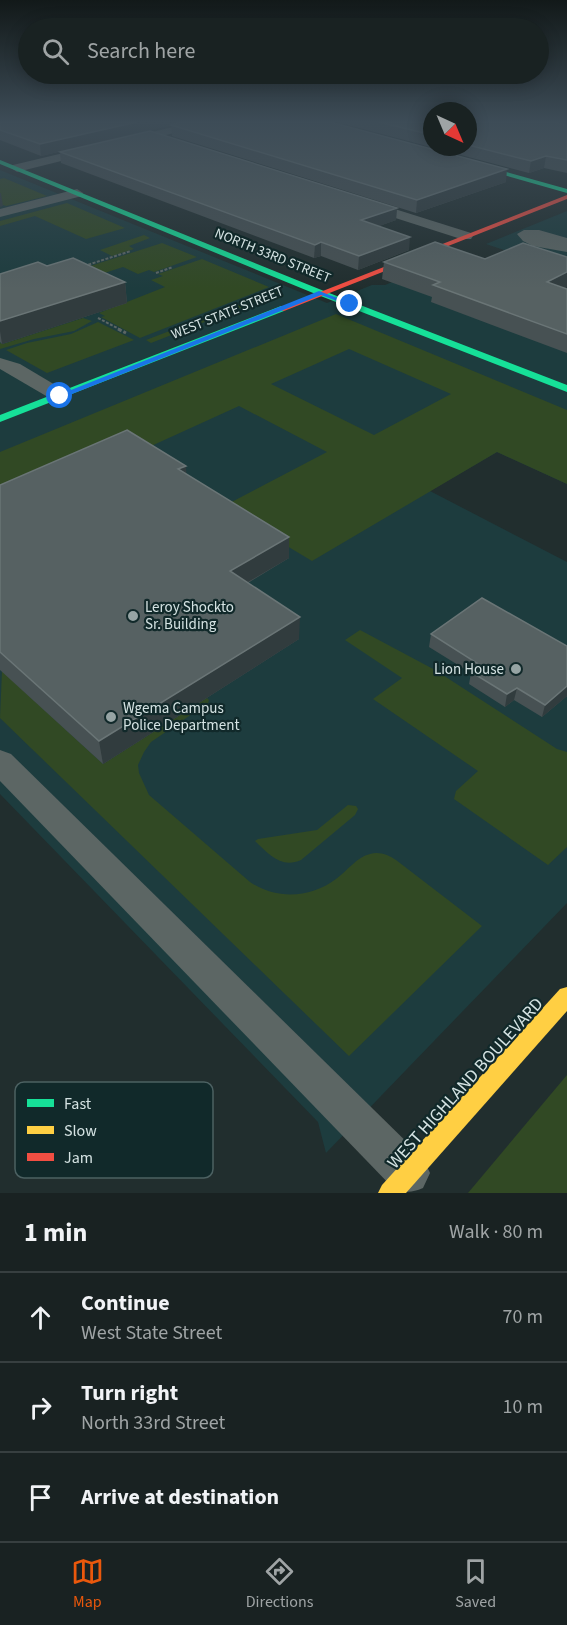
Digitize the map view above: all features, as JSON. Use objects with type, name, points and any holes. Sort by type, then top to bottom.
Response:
[{"type":"street","name":"NORTH 33RD STREET","points":[[40,178],[321,293],[567,389]]},
{"type":"street","points":[[521,178],[567,190]]},
{"type":"street","name":"WEST STATE STREET","points":[[0,420],[567,197]]},
{"type":"street","name":"WEST HIGHLAND BOULEVARD","points":[[399,1183],[567,996]]},
{"type":"lane","points":[[2,213],[77,193]]},
{"type":"lane","points":[[349,199],[466,236]]},
{"type":"lane","points":[[496,225],[524,234],[539,234],[567,243]]},
{"type":"lane","points":[[524,234],[528,239],[567,248]]},
{"type":"lane","points":[[0,363],[13,368],[60,396]]},
{"type":"lane","points":[[0,762],[399,1183]]},
{"type":"path","points":[[76,268],[131,251]]},
{"type":"path","points":[[98,318],[130,335]]},
{"type":"shaded area","points":[[0,178],[19,178],[327,303],[372,285],[385,285],[451,258],[567,297],[567,484],[497,452],[430,491],[567,562],[567,903],[326,1153],[318,1122],[0,794]]},
{"type":"shaded area","points":[[567,211],[567,271],[486,244]]},
{"type":"green space","points":[[4,178],[47,196],[6,206],[0,204],[0,179]]},
{"type":"green space","points":[[67,203],[125,228],[86,239],[35,216],[0,226],[0,221]]},
{"type":"green space","points":[[144,235],[150,238],[129,246],[134,249],[112,256],[100,250]]},
{"type":"green space","points":[[162,243],[197,257],[154,272],[149,270],[138,274],[123,267],[80,281],[56,277]]},
{"type":"green space","points":[[202,259],[269,287],[140,338],[101,317],[105,316],[99,313],[165,287],[151,280],[163,276],[158,274]]},
{"type":"green space","points":[[277,290],[284,296],[277,299],[266,298],[151,343],[146,340]]},
{"type":"green space","points":[[336,314],[567,410],[567,484],[497,452],[312,561],[222,507],[327,452],[239,406],[138,452],[0,499],[0,452]],"holes":[[[349,349],[451,394],[374,435],[271,384]]]},
{"type":"green space","points":[[83,318],[92,321],[74,331],[0,349],[0,343],[3,344]]},
{"type":"green space","points":[[98,322],[134,340],[47,373],[6,350],[71,334]]},
{"type":"green space","points":[[360,630],[435,670],[557,749],[567,752],[567,847],[548,865],[454,799],[456,791],[478,771],[373,699],[402,678],[345,640]]},
{"type":"green space","points":[[2,671],[103,764],[207,698],[208,703],[151,742],[138,765],[139,773],[149,795],[250,882],[271,892],[305,893],[326,885],[365,856],[380,853],[396,860],[482,926],[349,1056],[0,718]]},
{"type":"green space","points":[[348,805],[356,806],[358,809],[355,815],[301,860],[287,863],[276,859],[255,841],[317,830]]},
{"type":"green space","points":[[567,1075],[567,1193],[468,1193]]},
{"type":"building","points":[[130,178],[300,178],[397,208],[361,220],[410,237],[359,256],[321,242],[315,245]]},
{"type":"building","points":[[344,178],[482,178],[417,200]]},
{"type":"building","points":[[435,242],[485,259],[523,243],[567,257],[567,272],[547,282],[567,289],[567,334],[433,285],[440,282],[384,262]]},
{"type":"building","points":[[73,258],[125,282],[0,321],[0,274],[38,262],[47,266]]},
{"type":"building","name":"Leroy Shockto Sr. Building","points":[[127,430],[186,466],[178,469],[289,537],[230,571],[300,617],[99,741],[0,652],[0,485]]},
{"type":"building","name":"Lion House","points":[[482,598],[567,646],[567,686],[545,705],[517,688],[507,694],[471,672],[480,665],[431,634]]},
{"type":"traffic: fast","points":[[38,178],[321,293],[567,389]]},
{"type":"traffic: fast","points":[[519,178],[567,191]]},
{"type":"traffic: fast","points":[[0,419],[281,309]]},
{"type":"traffic: slow","points":[[390,1193],[567,996]]},
{"type":"traffic: jam","points":[[281,309],[567,197]]},
{"type":"place","name":"Leroy Shockto Sr. Building","points":[[133,616]]},
{"type":"place","name":"Lion House","points":[[516,669]]},
{"type":"place","name":"Wgema Campus Police Department","points":[[111,717]]},
{"type":"route","points":[[60,396],[321,293],[350,304]]}]
